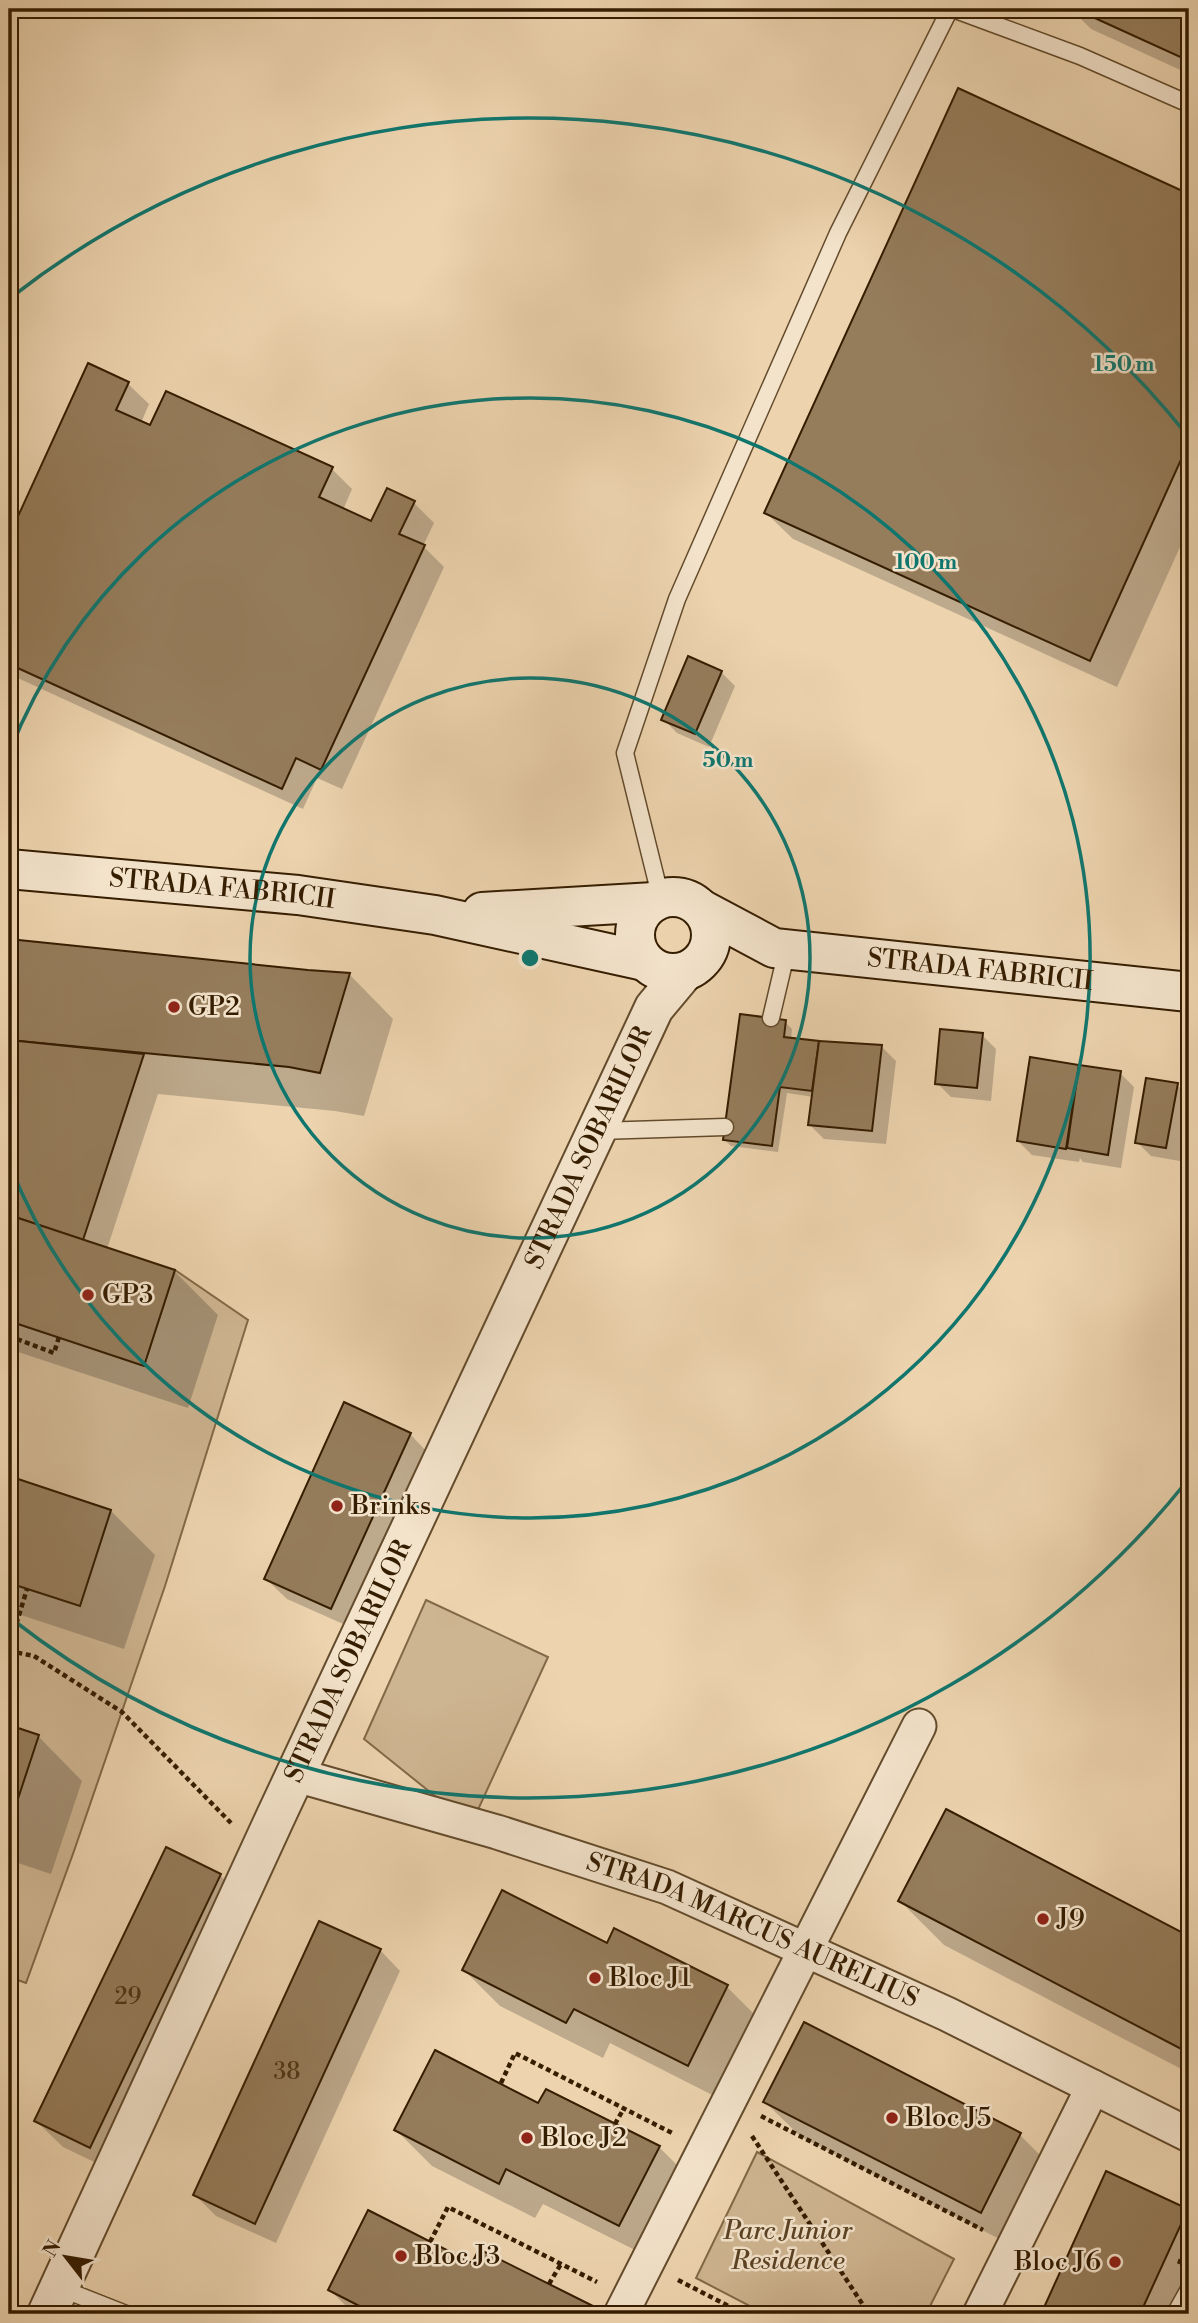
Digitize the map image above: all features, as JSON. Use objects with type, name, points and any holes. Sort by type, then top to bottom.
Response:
[{"type":"main road","name":"STRADA FABRICII","points":[[9,869],[298,895],[435,915],[670,968],[780,949],[1189,992]]},
{"type":"main road","points":[[682,898],[701,909],[708,920],[711,933],[710,946],[704,957],[670,968],[637,950],[634,936],[637,922],[644,911],[658,900],[682,898]]},
{"type":"main road","name":"STRADA FABRICII","points":[[435,915],[658,900]]},
{"type":"main road","name":"STRADA FABRICII","points":[[701,909],[780,949]]},
{"type":"main road","name":"STRADA SOBARILOR","points":[[53,2301],[654,1008],[670,968]]},
{"type":"street","points":[[625,2306],[919,1726]]},
{"type":"street","name":"STRADA MARCUS AURELIUS","points":[[296,1775],[497,1832],[667,1887],[947,2014],[1189,2135]]},
{"type":"street","points":[[980,2314],[1093,2087]]},
{"type":"lane","points":[[658,900],[625,752],[677,599],[838,233],[951,9],[1080,56],[1189,104]]},
{"type":"lane","points":[[771,1018],[780,949]]},
{"type":"lane","points":[[596,1131],[725,1128]]},
{"type":"lane","points":[[1175,2314],[1189,2289]]},
{"type":"lane","points":[[53,2301],[126,2314]]},
{"type":"path","points":[[9,1336],[54,1353],[59,1338]]},
{"type":"path","points":[[27,1589],[9,1649],[34,1656],[122,1712],[260,1853]]},
{"type":"path","points":[[500,2083],[515,2053],[704,2150]]},
{"type":"path","points":[[729,2100],[1014,2246]]},
{"type":"path","points":[[729,2100],[869,2314]]},
{"type":"path","points":[[615,2124],[624,2108]]},
{"type":"path","points":[[430,2242],[448,2207],[562,2264],[625,2306]]},
{"type":"path","points":[[549,2284],[562,2264]]},
{"type":"path","points":[[646,2264],[744,2314]]},
{"type":"green space","points":[[175,1270],[248,1320],[165,1586],[26,1983],[9,1977],[9,1321],[144,1365]]},
{"type":"green space","points":[[426,1600],[548,1657],[471,1825],[364,1739]]},
{"type":"green space","name":"Parc Junior Residence","points":[[757,2152],[954,2259],[926,2314],[765,2314],[696,2278]]},
{"type":"building","points":[[1075,9],[1189,9],[1189,61]]},
{"type":"building","points":[[958,88],[1189,194],[1189,442],[1090,661],[764,513]]},
{"type":"building","points":[[88,363],[129,382],[116,410],[150,425],[166,391],[333,467],[319,497],[371,521],[387,488],[415,501],[399,534],[425,545],[321,770],[296,758],[282,789],[9,664],[9,536]]},
{"type":"building","points":[[688,656],[722,671],[695,734],[661,720]]},
{"type":"building","name":"GP2","points":[[9,939],[350,973],[320,1073],[289,1067],[9,1040]]},
{"type":"building","points":[[740,1014],[786,1020],[784,1037],[819,1041],[812,1091],[780,1087],[772,1146],[723,1140]]},
{"type":"building","points":[[940,1029],[983,1033],[977,1088],[935,1084]]},
{"type":"building","points":[[9,1040],[144,1054],[83,1240],[9,1215]]},
{"type":"building","points":[[819,1041],[882,1045],[872,1131],[808,1125]]},
{"type":"building","points":[[1030,1057],[1079,1065],[1066,1149],[1017,1141]]},
{"type":"building","points":[[1079,1065],[1121,1071],[1108,1155],[1067,1148]]},
{"type":"building","points":[[1146,1078],[1178,1083],[1166,1148],[1135,1143]]},
{"type":"building","name":"GP3","points":[[9,1215],[175,1270],[144,1366],[9,1321]]},
{"type":"building","name":"Brinks","points":[[344,1402],[411,1433],[331,1609],[264,1579]]},
{"type":"building","points":[[9,1476],[111,1510],[80,1606],[9,1583]]},
{"type":"building","points":[[9,1725],[39,1735],[9,1826]]},
{"type":"building","name":"J9","points":[[946,1809],[1189,1936],[1189,2053],[898,1901]]},
{"type":"building","points":[[166,1847],[221,1874],[90,2148],[34,2121]]},
{"type":"building","name":"Bloc J1","points":[[502,1890],[607,1943],[614,1928],[728,1985],[688,2066],[574,2009],[566,2023],[462,1970]]},
{"type":"building","points":[[319,1921],[381,1949],[255,2224],[193,2195]]},
{"type":"building","name":"Bloc J5","points":[[804,2022],[1021,2133],[981,2213],[763,2102]]},
{"type":"building","name":"Bloc J2","points":[[435,2050],[538,2103],[546,2089],[660,2146],[619,2226],[506,2169],[499,2184],[394,2130]]},
{"type":"building","name":"Bloc J6","points":[[1106,2171],[1188,2209],[1140,2314],[1041,2314]]},
{"type":"building","name":"Bloc J3","points":[[368,2210],[472,2263],[479,2249],[593,2306],[589,2314],[375,2314],[328,2290]]},
{"type":"place","name":"GP2","points":[[174,1007]]},
{"type":"place","name":"GP3","points":[[88,1295]]},
{"type":"place","name":"Brinks","points":[[337,1506]]},
{"type":"place","name":"J9","points":[[1043,1919]]},
{"type":"place","name":"Bloc J1","points":[[595,1978]]},
{"type":"place","name":"Bloc J5","points":[[892,2118]]},
{"type":"place","name":"Bloc J2","points":[[527,2138]]},
{"type":"place","name":"Bloc J3","points":[[401,2256]]},
{"type":"place","name":"Bloc J6","points":[[1115,2262]]}]
